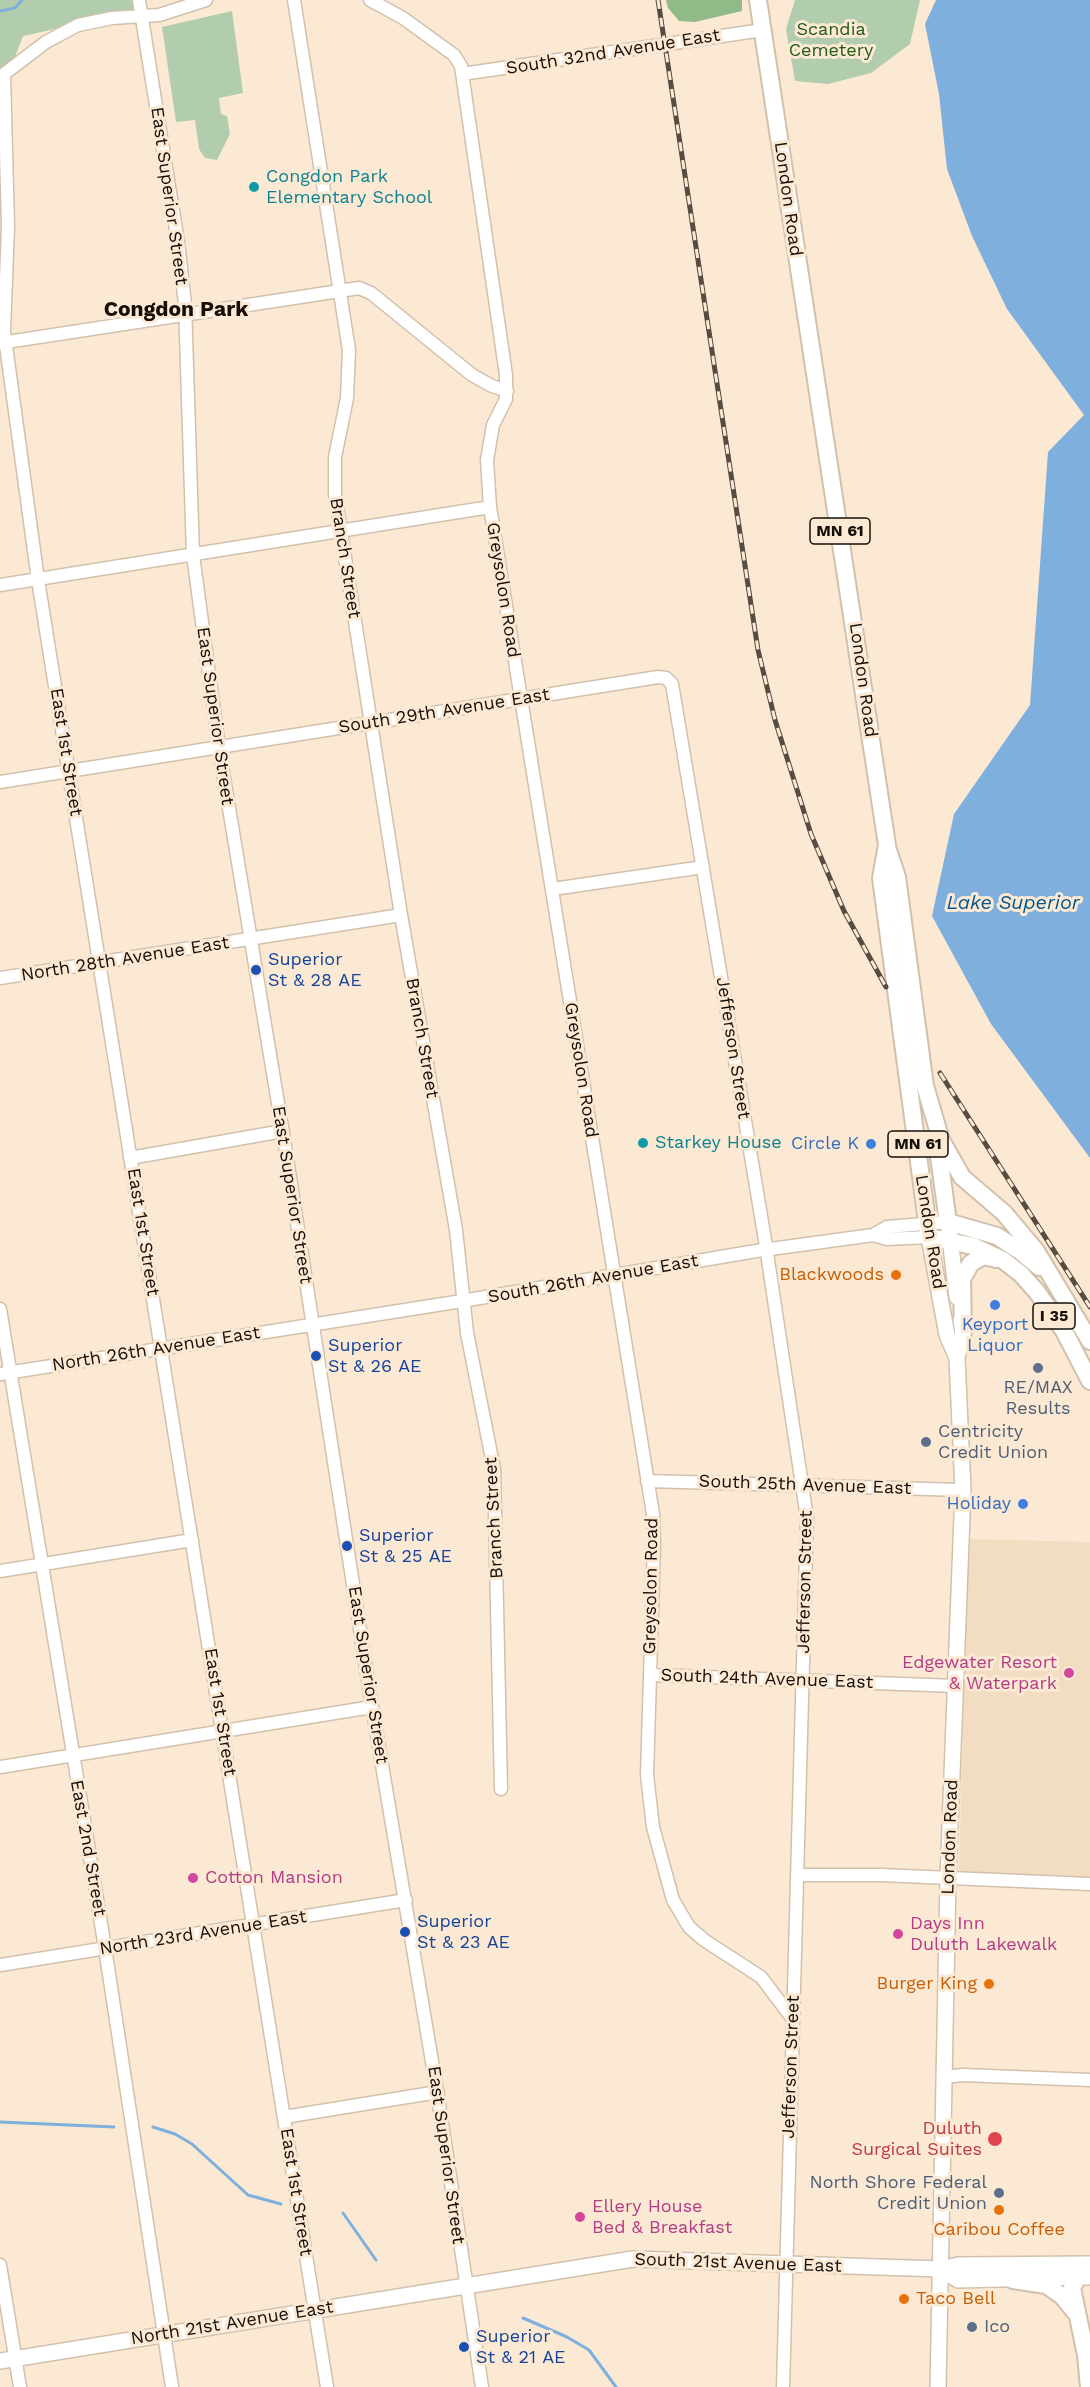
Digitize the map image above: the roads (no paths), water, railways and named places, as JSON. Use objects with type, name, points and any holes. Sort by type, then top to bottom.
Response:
[{"type":"highway","name":"London Road","points":[[758,0],[886,845],[881,878],[928,1230]]},
{"type":"highway","name":"MN 61","points":[[886,845],[897,877],[925,1086]]},
{"type":"highway","name":"London Road","points":[[925,1086],[934,1126],[948,1222]]},
{"type":"highway","points":[[925,1086],[941,1140],[955,1166],[969,1183],[1014,1224],[1036,1251],[1058,1288]]},
{"type":"highway","name":"I 35","points":[[948,1222],[997,1236],[1020,1251],[1058,1288],[1090,1341]]},
{"type":"highway","points":[[928,1230],[950,1240]]},
{"type":"highway","name":"I 35","points":[[950,1240],[973,1246],[1003,1260],[1037,1292],[1064,1331],[1090,1381]]},
{"type":"highway","points":[[963,1332],[962,1279],[971,1263],[984,1256],[1003,1260]]},
{"type":"highway","points":[[1087,2271],[1072,2288],[1089,2387]]},
{"type":"highway","points":[[1013,2280],[1038,2282],[1050,2287],[1067,2301],[1079,2319]]},
{"type":"main road","name":"London Road","points":[[938,2387],[948,1878],[963,1490],[957,1358],[963,1332],[948,1222]]},
{"type":"main road","name":"London Road","points":[[928,1230],[947,1335],[957,1358]]},
{"type":"main road","name":"South 21st Avenue East","points":[[465,2287],[633,2259],[784,2266],[941,2270],[958,2265],[1087,2271]]},
{"type":"main road","name":"South 21st Avenue East","points":[[941,2270],[958,2280],[1013,2280],[1087,2271]]},
{"type":"main road","name":"North 21st Avenue East","points":[[8,2360],[314,2309],[465,2287]]},
{"type":"street","name":"East Superior Street","points":[[139,0],[186,314],[193,555],[219,747],[283,1131],[372,1707],[438,2092],[465,2287],[482,2387]]},
{"type":"street","points":[[141,15],[159,15],[206,0]]},
{"type":"street","name":"Branch Street","points":[[294,0],[350,362],[347,398],[334,472],[340,531],[401,915],[456,1230],[462,1301],[495,1481],[501,1789]]},
{"type":"street","points":[[370,0],[403,18],[454,55],[460,61],[462,75]]},
{"type":"street","name":"East 1st Street","points":[[141,15],[93,21],[67,30],[22,57],[4,74],[8,195],[3,343],[38,580],[327,2387]]},
{"type":"street","name":"South 32nd Avenue East","points":[[462,75],[763,30]]},
{"type":"street","name":"Greysolon Road","points":[[462,75],[507,391],[488,447],[486,467],[490,507],[647,1480],[654,1543],[646,1775],[648,1799],[653,1827],[677,1908],[695,1933],[761,1977],[792,2018]]},
{"type":"street","points":[[3,343],[359,288],[368,291],[472,375],[489,385],[507,391]]},
{"type":"street","points":[[0,585],[490,507]]},
{"type":"street","name":"South 29th Avenue East","points":[[0,782],[371,724],[520,698],[658,677],[669,680]]},
{"type":"street","name":"Jefferson Street","points":[[669,680],[674,690],[766,1250],[807,1518],[798,1875],[784,2266],[783,2387]]},
{"type":"street","points":[[553,889],[703,867]]},
{"type":"street","name":"North 28th Avenue East","points":[[0,978],[401,915]]},
{"type":"street","points":[[130,1158],[283,1131]]},
{"type":"street","name":"South 26th Avenue East","points":[[312,1324],[766,1250],[873,1235],[886,1227],[928,1230],[948,1222]]},
{"type":"street","name":"East 2nd Street","points":[[0,1309],[5,1373],[41,1564],[105,1948],[172,2387]]},
{"type":"street","name":"North 26th Avenue East","points":[[5,1373],[312,1324]]},
{"type":"street","name":"South 25th Avenue East","points":[[647,1480],[963,1490]]},
{"type":"street","points":[[0,1571],[192,1540]]},
{"type":"street","name":"South 24th Avenue East","points":[[650,1675],[957,1686]]},
{"type":"street","points":[[0,1767],[372,1707]]},
{"type":"street","points":[[798,1875],[1090,1884]]},
{"type":"street","name":"North 23rd Avenue East","points":[[0,1965],[406,1900]]},
{"type":"street","points":[[944,2077],[963,2075],[1090,2080]]},
{"type":"street","points":[[284,2117],[438,2092]]},
{"type":"street","points":[[0,2265],[8,2360],[20,2387]]},
{"type":"water","name":"Lake Superior","points":[[936,0],[1090,0],[1090,1158],[991,1024],[932,916],[954,814],[1030,705],[1048,452],[1084,415],[1007,309],[972,236],[947,169],[939,94],[925,24]]},
{"type":"waterway","points":[[0,11],[15,8],[22,0]]},
{"type":"waterway","points":[[0,2122],[114,2127]]},
{"type":"waterway","points":[[153,2127],[175,2134],[192,2144],[248,2195],[281,2204]]},
{"type":"waterway","points":[[343,2213],[376,2260]]},
{"type":"waterway","points":[[523,2318],[567,2337],[589,2350],[616,2387]]},
{"type":"railway","points":[[658,0],[758,650],[775,720],[811,834],[844,911],[886,987]]},
{"type":"railway","points":[[940,1073],[1090,1307]]},
{"type":"place","name":"Congdon Park Elementary School","points":[[254,187]]},
{"type":"place","name":"Superior St & 28 AE","points":[[256,970]]},
{"type":"place","name":"Starkey House","points":[[643,1143]]},
{"type":"place","name":"Circle K","points":[[871,1144]]},
{"type":"place","name":"Blackwoods","points":[[896,1275]]},
{"type":"place","name":"Keyport Liquor","points":[[995,1305]]},
{"type":"place","name":"Superior St & 26 AE","points":[[316,1356]]},
{"type":"place","name":"RE/MAX Results","points":[[1038,1368]]},
{"type":"place","name":"Centricity Credit Union","points":[[926,1442]]},
{"type":"place","name":"Holiday","points":[[1023,1504]]},
{"type":"place","name":"Superior St & 25 AE","points":[[347,1546]]},
{"type":"place","name":"Edgewater Resort & Waterpark","points":[[1069,1673]]},
{"type":"place","name":"Cotton Mansion","points":[[193,1878]]},
{"type":"place","name":"Superior St & 23 AE","points":[[405,1932]]},
{"type":"place","name":"Days Inn Duluth Lakewalk","points":[[898,1934]]},
{"type":"place","name":"Burger King","points":[[989,1984]]},
{"type":"place","name":"Duluth Surgical Suites","points":[[995,2139]]},
{"type":"place","name":"North Shore Federal Credit Union","points":[[999,2193]]},
{"type":"place","name":"Caribou Coffee","points":[[999,2210]]},
{"type":"place","name":"Ellery House Bed & Breakfast","points":[[580,2217]]},
{"type":"place","name":"Taco Bell","points":[[904,2299]]},
{"type":"place","name":"Ico","points":[[972,2327]]},
{"type":"place","name":"Superior St & 21 AE","points":[[464,2347]]},
{"type":"district","name":"Congdon Park","points":[[176,310]]},
{"type":"park label","name":"Scandia Cemetery","points":[[831,40]]}]
